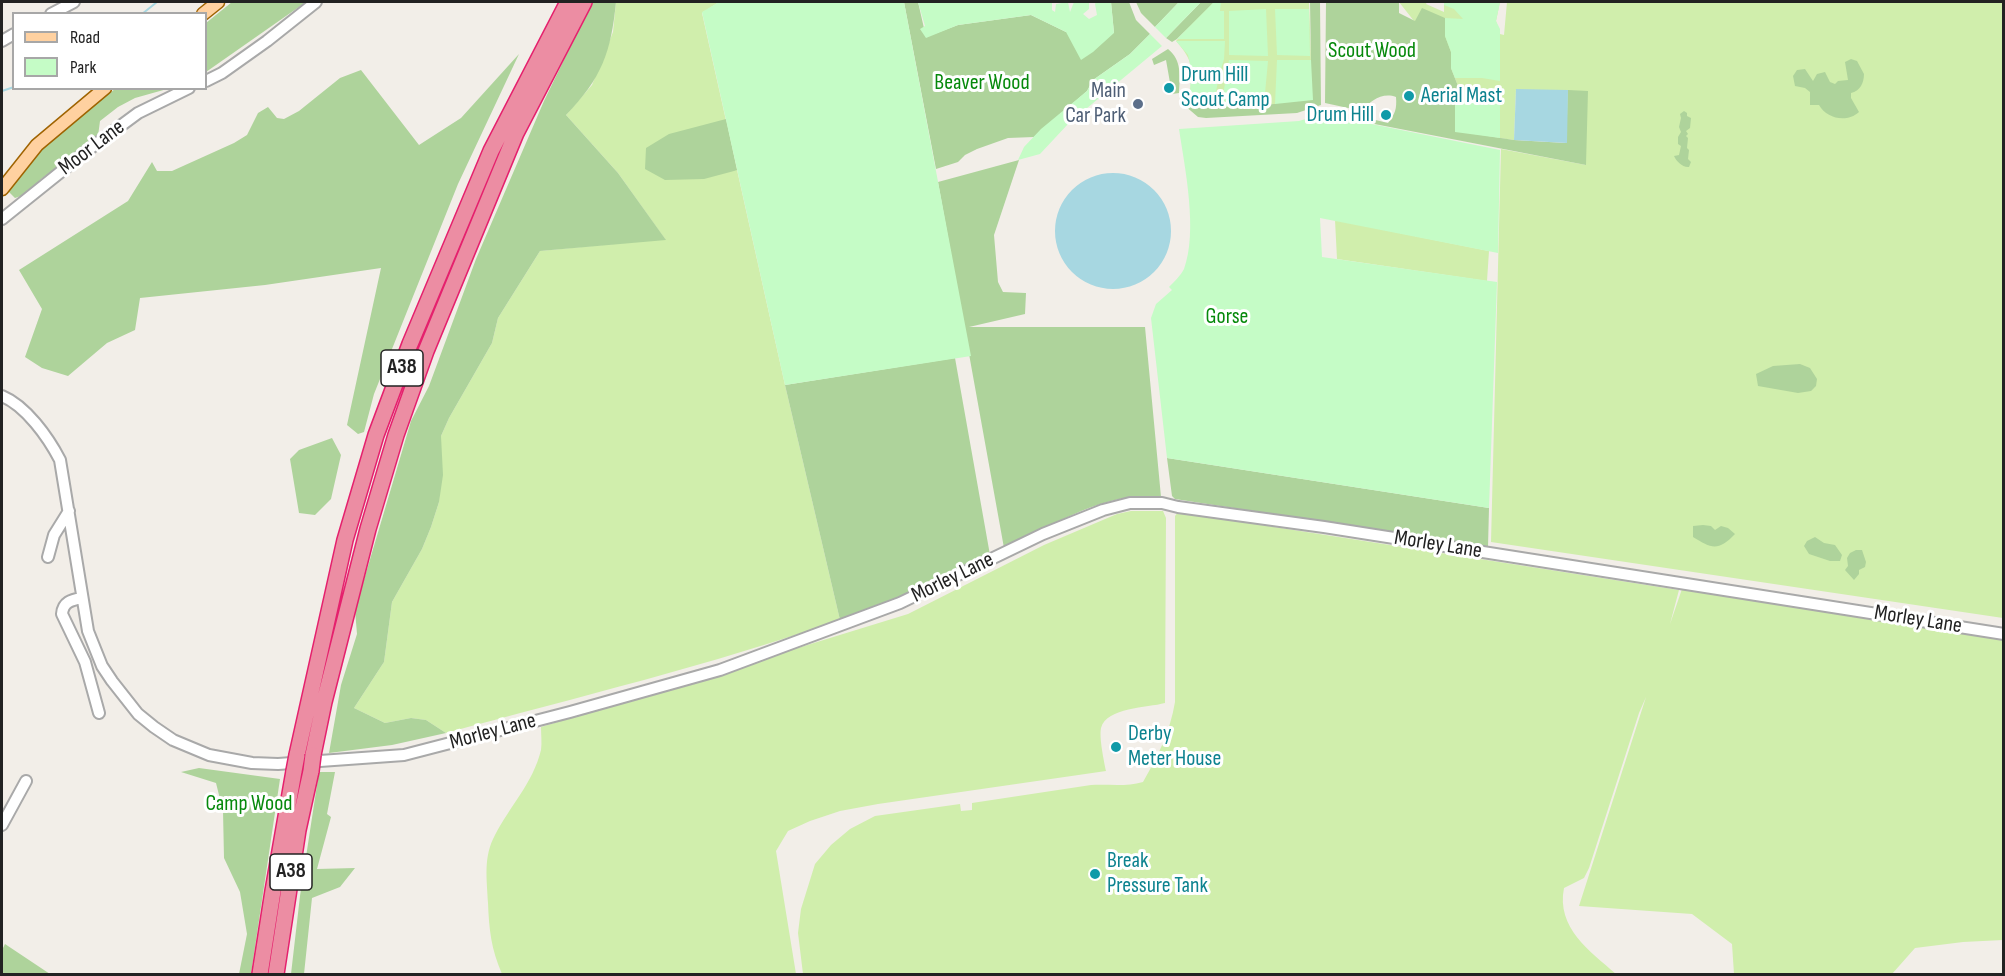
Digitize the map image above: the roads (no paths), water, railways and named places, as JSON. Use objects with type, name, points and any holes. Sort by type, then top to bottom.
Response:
[{"type":"highway","name":"A38","points":[[260,975],[297,755],[345,540],[376,435],[410,344],[491,151],[522,87],[568,2]]},
{"type":"highway","name":"A38","points":[[276,975],[296,840],[329,679],[368,529],[396,435],[426,351],[516,134],[584,2]]},
{"type":"main road","points":[[206,12],[218,2]]},
{"type":"main road","points":[[2,189],[38,145],[103,90]]},
{"type":"street","points":[[55,12],[74,2]]},
{"type":"street","points":[[207,80],[267,41],[316,2]]},
{"type":"street","name":"Moor Lane","points":[[2,219],[138,113],[185,90]]},
{"type":"street","name":"Morley Lane","points":[[2,396],[15,404],[49,439],[60,460],[88,631],[102,666],[125,698],[146,721],[173,740],[209,755],[246,762],[278,764],[404,755],[570,712],[720,669],[900,603],[1043,534],[1103,510],[1130,503],[1171,504],[1178,507],[1324,527],[2004,633]]},
{"type":"street","points":[[48,557],[54,535],[69,511]]},
{"type":"street","points":[[82,598],[67,603],[62,614],[85,662],[99,713]]},
{"type":"street","points":[[2,825],[26,781]]},
{"type":"water","points":[[1516,89],[1568,90],[1567,143],[1514,140]]},
{"type":"water","points":[[1113,173],[1135,177],[1154,190],[1167,209],[1171,231],[1167,253],[1154,272],[1135,285],[1113,289],[1091,285],[1072,272],[1059,253],[1055,231],[1059,209],[1072,190],[1091,177]]},
{"type":"waterway","points":[[144,12],[157,2]]},
{"type":"waterway","points":[[2,91],[12,88]]},
{"type":"place","name":"Drum Hill Scout Camp","points":[[1169,88]]},
{"type":"place","name":"Aerial Mast","points":[[1409,96]]},
{"type":"place","name":"Main Car Park","points":[[1138,104]]},
{"type":"place","name":"Drum Hill","points":[[1386,115]]},
{"type":"place","name":"Derby Meter House","points":[[1116,747]]},
{"type":"place","name":"Break Pressure Tank","points":[[1095,874]]},
{"type":"park label","name":"Scout Wood","points":[[1372,51]]},
{"type":"park label","name":"Beaver Wood","points":[[982,83]]},
{"type":"park label","name":"Gorse","points":[[1227,317]]},
{"type":"park label","name":"Camp Wood","points":[[249,804]]}]
